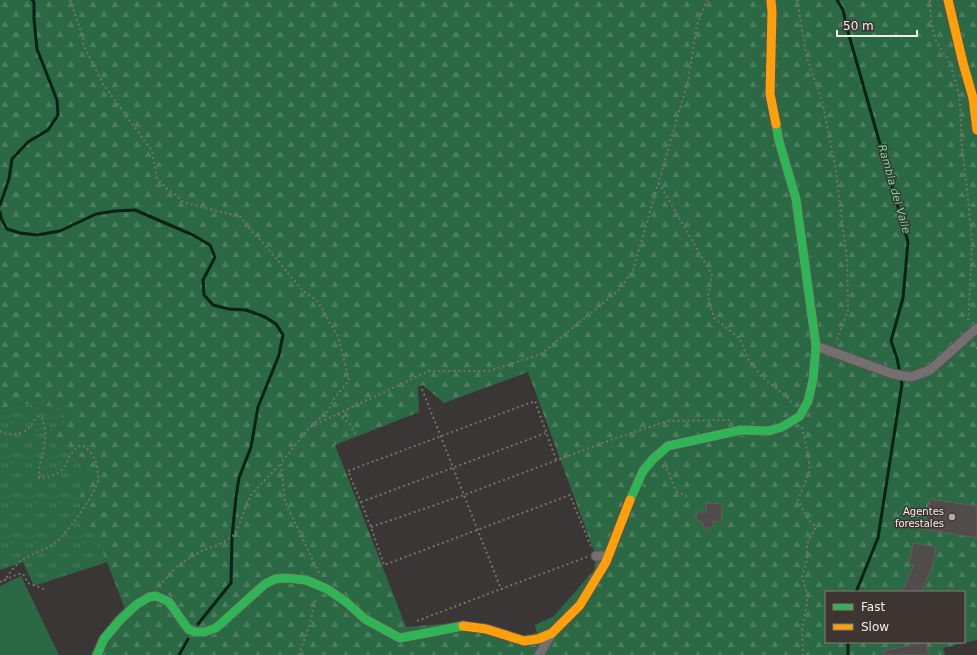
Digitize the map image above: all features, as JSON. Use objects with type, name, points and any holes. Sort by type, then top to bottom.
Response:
[{"type":"street","points":[[539,655],[552,633],[580,605],[606,562],[628,502],[643,471],[653,458],[668,446],[741,430],[768,431],[782,427],[800,416],[808,402],[813,380],[816,346],[796,199],[779,141],[770,94],[771,0]]},
{"type":"street","points":[[948,0],[971,91],[977,130]]},
{"type":"street","points":[[816,346],[893,374],[911,377],[930,370],[974,331]]},
{"type":"street","points":[[594,555],[608,556]]},
{"type":"street","points":[[97,655],[104,639],[120,620],[136,605],[149,597],[156,596],[169,602],[188,629],[195,632],[204,632],[216,628],[265,584],[276,579],[286,578],[306,580],[323,587],[345,600],[365,619],[400,638],[463,626],[486,629],[524,641],[538,639],[552,633]]},
{"type":"path","points":[[70,0],[83,36],[83,44],[102,84],[152,151],[157,178],[168,190],[183,202],[241,217],[302,290],[316,300],[338,336],[350,380],[333,400],[328,411],[310,427],[281,464],[250,496],[236,532],[232,537],[218,545],[201,550],[177,566],[149,597]]},
{"type":"path","points":[[310,427],[428,371],[489,371],[541,354],[619,290],[633,270],[688,81],[697,24],[707,0]]},
{"type":"path","points":[[797,0],[807,58],[822,101],[833,158],[847,259],[848,310],[833,352]]},
{"type":"path","points":[[930,0],[930,14],[937,43],[950,62],[960,103],[962,148],[972,243],[968,324],[974,331],[977,349]]},
{"type":"path","points":[[658,182],[712,275],[708,296],[714,318],[740,339],[748,359],[762,377],[788,398],[800,416],[810,470],[798,500],[808,519],[816,527],[807,544],[807,560],[802,577],[808,596],[802,630],[802,655]]},
{"type":"path","points":[[422,389],[501,589]]},
{"type":"path","points":[[418,621],[594,555],[570,495],[384,565],[371,527],[348,471],[535,402],[556,460]]},
{"type":"path","points":[[338,414],[350,424],[356,436]]},
{"type":"path","points":[[0,431],[3,433],[18,434],[27,430],[38,416],[42,418],[46,432],[45,449],[39,469],[39,478],[50,478],[61,471],[76,447],[82,445],[88,449],[97,463],[98,480],[95,489],[65,533],[55,543],[22,560],[4,581]]},
{"type":"path","points":[[371,527],[668,421],[733,420]]},
{"type":"path","points":[[361,502],[546,433]]},
{"type":"path","points":[[653,458],[667,470],[676,491],[690,498]]},
{"type":"path","points":[[281,464],[285,502],[323,587],[299,655]]},
{"type":"path","points":[[0,582],[18,574],[23,574],[28,583],[46,590]]},
{"type":"green space","points":[[0,0],[977,0],[977,640],[965,643],[965,591],[825,591],[825,643],[964,643],[943,648],[945,655],[92,655],[125,609],[107,562],[78,501],[86,481],[81,460],[53,440],[64,408],[23,404],[0,409]],"holes":[[[528,372],[596,556],[594,570],[554,616],[535,625],[537,633],[519,636],[457,623],[406,627],[335,445],[419,412],[418,387],[423,385],[444,403]]]},
{"type":"green space","points":[[23,404],[64,408],[53,440],[81,460],[86,481],[79,501],[107,562],[34,586],[23,562],[0,570],[0,409]]},
{"type":"green space","points":[[21,576],[59,655],[0,655],[0,586]]},
{"type":"building","name":"Agentes forestales","points":[[930,499],[977,506],[977,538],[924,529]]},
{"type":"building","points":[[706,503],[722,504],[721,522],[713,521],[713,528],[703,528],[703,522],[696,521],[697,512],[706,512]]},
{"type":"building","name":"Agentes forestales","points":[[913,543],[936,547],[932,568],[921,591],[902,591],[914,565],[909,564]]},
{"type":"building","points":[[926,643],[929,655],[883,655],[883,651]]},
{"type":"waterway","points":[[0,205],[9,179],[12,159],[28,142],[48,130],[58,115],[57,100],[37,49],[34,2],[32,0]]},
{"type":"waterway","name":"Rambla del Valle","points":[[837,0],[843,10],[908,242],[903,298],[891,341],[897,358],[902,384],[878,538],[856,591]]},
{"type":"waterway","points":[[0,212],[1,218],[7,229],[20,233],[37,235],[60,231],[96,214],[135,210],[193,235],[210,245],[215,257],[203,280],[204,295],[213,305],[229,309],[246,310],[265,317],[276,324],[283,335],[279,355],[258,407],[251,447],[239,478],[232,537],[231,583],[198,624]]},
{"type":"waterway","points":[[179,655],[188,639]]},
{"type":"waterway","name":"Rambla del Valle","points":[[848,643],[848,655]]},
{"type":"traffic: fast","points":[[630,500],[643,471],[653,459],[668,446],[741,430],[768,431],[782,427],[800,416],[808,401],[813,380],[816,346],[796,199],[779,141],[776,124]]},
{"type":"traffic: fast","points":[[97,655],[104,639],[120,620],[136,605],[149,597],[156,596],[169,602],[188,629],[195,632],[204,632],[216,628],[265,584],[275,579],[286,578],[306,580],[327,589],[345,601],[365,619],[400,638],[463,626]]},
{"type":"traffic: slow","points":[[771,0],[770,94],[776,124]]},
{"type":"traffic: slow","points":[[948,0],[973,98],[977,130]]},
{"type":"traffic: slow","points":[[463,626],[486,629],[524,641],[538,639],[552,633],[580,605],[606,562],[630,500]]},
{"type":"place","name":"Agentes forestales","points":[[952,517]]}]
